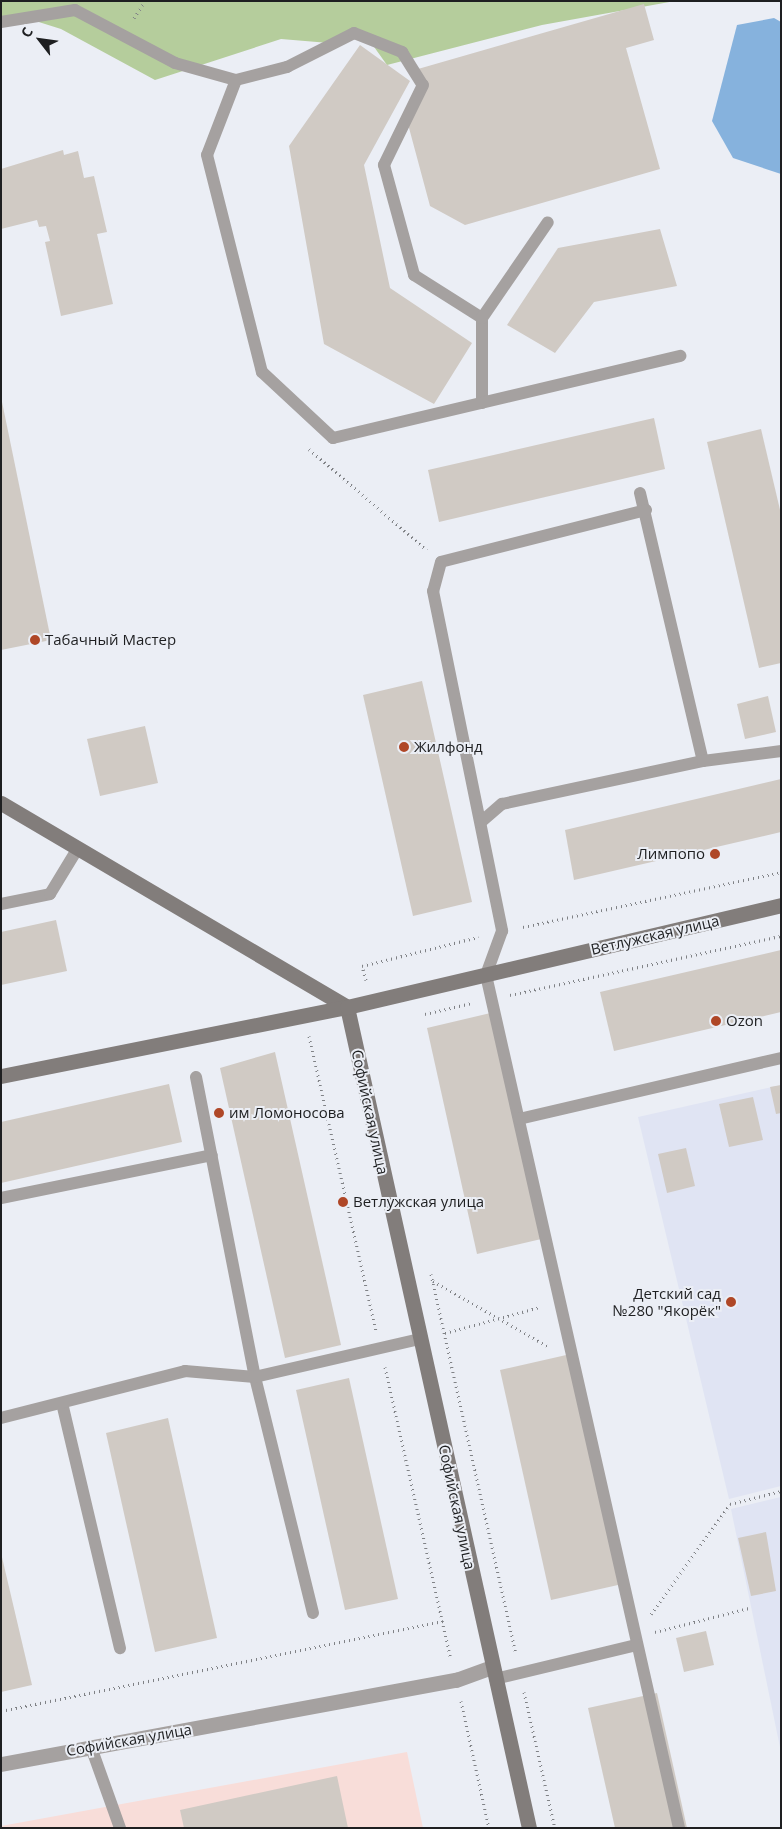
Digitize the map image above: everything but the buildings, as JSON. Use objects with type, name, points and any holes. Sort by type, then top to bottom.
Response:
[{"type":"main road","points":[[1,803],[347,1007]]},
{"type":"main road","name":"Ветлужская улица","points":[[1,1076],[370,1002],[781,906]]},
{"type":"main road","name":"Софийская улица","points":[[347,1007],[529,1828]]},
{"type":"street","name":"Софийская улица","points":[[1,1764],[494,1673]]},
{"type":"lane","points":[[1,22],[75,10],[175,63],[236,80],[286,67],[354,34],[402,52],[423,85],[384,165],[414,275],[482,318]]},
{"type":"lane","points":[[236,80],[207,155],[262,372],[333,438],[680,356]]},
{"type":"lane","points":[[482,403],[482,318],[548,222]]},
{"type":"lane","points":[[640,493],[646,510],[703,761]]},
{"type":"lane","points":[[646,510],[441,562],[433,591],[502,931],[486,975],[679,1828]]},
{"type":"lane","points":[[481,822],[502,804],[703,761],[781,751]]},
{"type":"lane","points":[[1,904],[50,894],[78,848]]},
{"type":"lane","points":[[518,1119],[781,1058]]},
{"type":"lane","points":[[196,1077],[255,1377],[313,1613]]},
{"type":"lane","points":[[1,1198],[212,1155]]},
{"type":"lane","points":[[1,1418],[185,1370],[255,1377],[420,1339]]},
{"type":"lane","points":[[62,1403],[120,1648]]},
{"type":"lane","points":[[494,1673],[520,1673],[636,1641]]},
{"type":"lane","points":[[91,1747],[120,1828]]},
{"type":"path","points":[[309,450],[441,562]]},
{"type":"path","points":[[370,1002],[362,966],[502,931],[781,872]]},
{"type":"path","points":[[414,1016],[781,936]]},
{"type":"path","points":[[430,1271],[555,1828]]},
{"type":"path","points":[[433,1281],[574,1361]]},
{"type":"path","points":[[444,1333],[560,1301]]},
{"type":"path","points":[[636,1641],[730,1504],[781,1491]]},
{"type":"path","points":[[636,1641],[749,1608]]},
{"type":"path","points":[[1,1711],[443,1621]]},
{"type":"path","points":[[456,1680],[488,1828]]},
{"type":"shaded area","name":"Детский сад №280 \"Якорёк\"","points":[[781,1085],[781,1486],[729,1499],[638,1117]]},
{"type":"shaded area","points":[[781,1497],[781,1752],[731,1509]]},
{"type":"shaded area","points":[[407,1752],[423,1828],[1,1828],[1,1826]]},
{"type":"green space","points":[[1,1],[675,1],[542,25],[387,65],[362,30],[329,43],[281,39],[155,80],[61,29],[26,18],[1,23]]},
{"type":"water","points":[[774,18],[781,22],[781,174],[733,158],[712,121],[737,25]]},
{"type":"place","name":"Табачный Мастер","points":[[35,640]]},
{"type":"place","name":"Жилфонд","points":[[404,747]]},
{"type":"place","name":"Лимпопо","points":[[715,854]]},
{"type":"place","name":"Ozon","points":[[716,1021]]},
{"type":"place","name":"им Ломоносова","points":[[219,1113]]},
{"type":"place","name":"Ветлужская улица","points":[[343,1202]]},
{"type":"place","name":"Детский сад №280 \"Якорёк\"","points":[[731,1302]]}]
